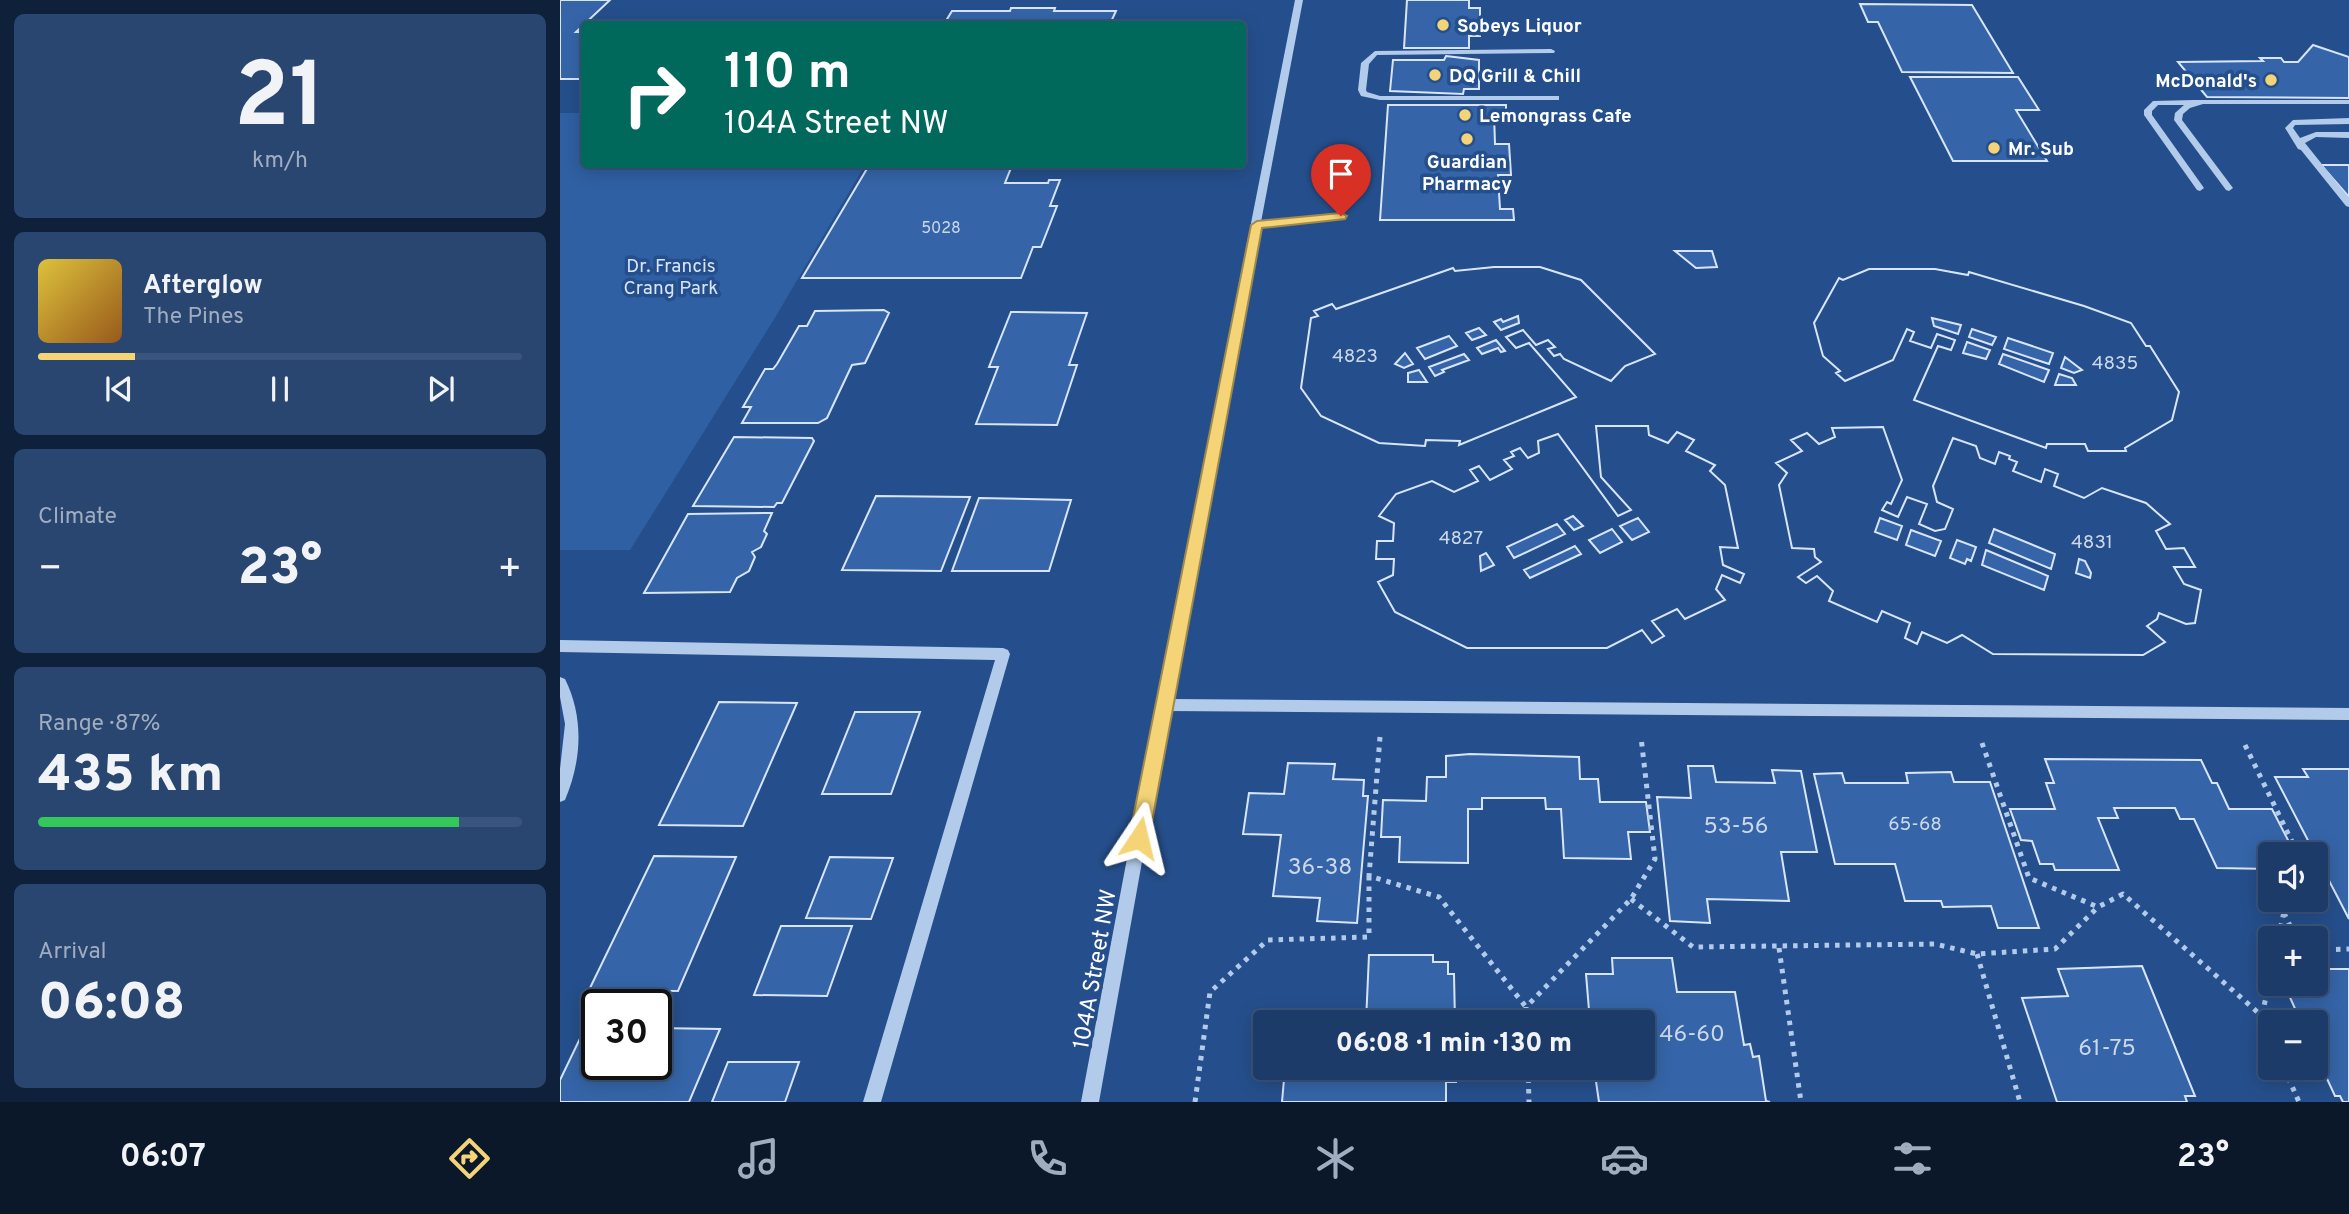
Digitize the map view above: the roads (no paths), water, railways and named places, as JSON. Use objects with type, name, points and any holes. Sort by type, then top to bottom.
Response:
[{"type":"street","name":"104A Street NW","points":[[1090,1102],[1163,705],[1299,0]]},
{"type":"street","points":[[2203,102],[2190,104],[2183,109],[2178,120],[2229,188]]},
{"type":"street","points":[[2200,188],[2148,115],[2148,110],[2156,103],[2349,103]]},
{"type":"street","points":[[2349,135],[2311,136],[2303,138],[2301,147],[2349,204]]},
{"type":"street","points":[[1257,225],[1341,216]]},
{"type":"street","points":[[560,646],[1003,654],[872,1102]]},
{"type":"street","points":[[560,683],[572,714],[567,772],[560,795]]},
{"type":"street","points":[[1163,705],[2349,714]]},
{"type":"lane","points":[[1551,51],[1375,53],[1366,63],[1362,90],[1364,94],[1380,98],[1556,98]]},
{"type":"lane","points":[[2301,147],[2289,131],[2294,123],[2349,121]]},
{"type":"place","name":"Sobeys Liquor","points":[[1443,25]]},
{"type":"place","name":"DQ Grill & Chill","points":[[1435,75]]},
{"type":"place","name":"McDonald's","points":[[2271,80]]},
{"type":"place","name":"Lemongrass Cafe","points":[[1465,115]]},
{"type":"place","name":"Guardian Pharmacy","points":[[1467,139]]},
{"type":"place","name":"Mr. Sub","points":[[1994,148]]},
{"type":"park label","name":"Dr. Francis Crang Park","points":[[671,276]]}]
